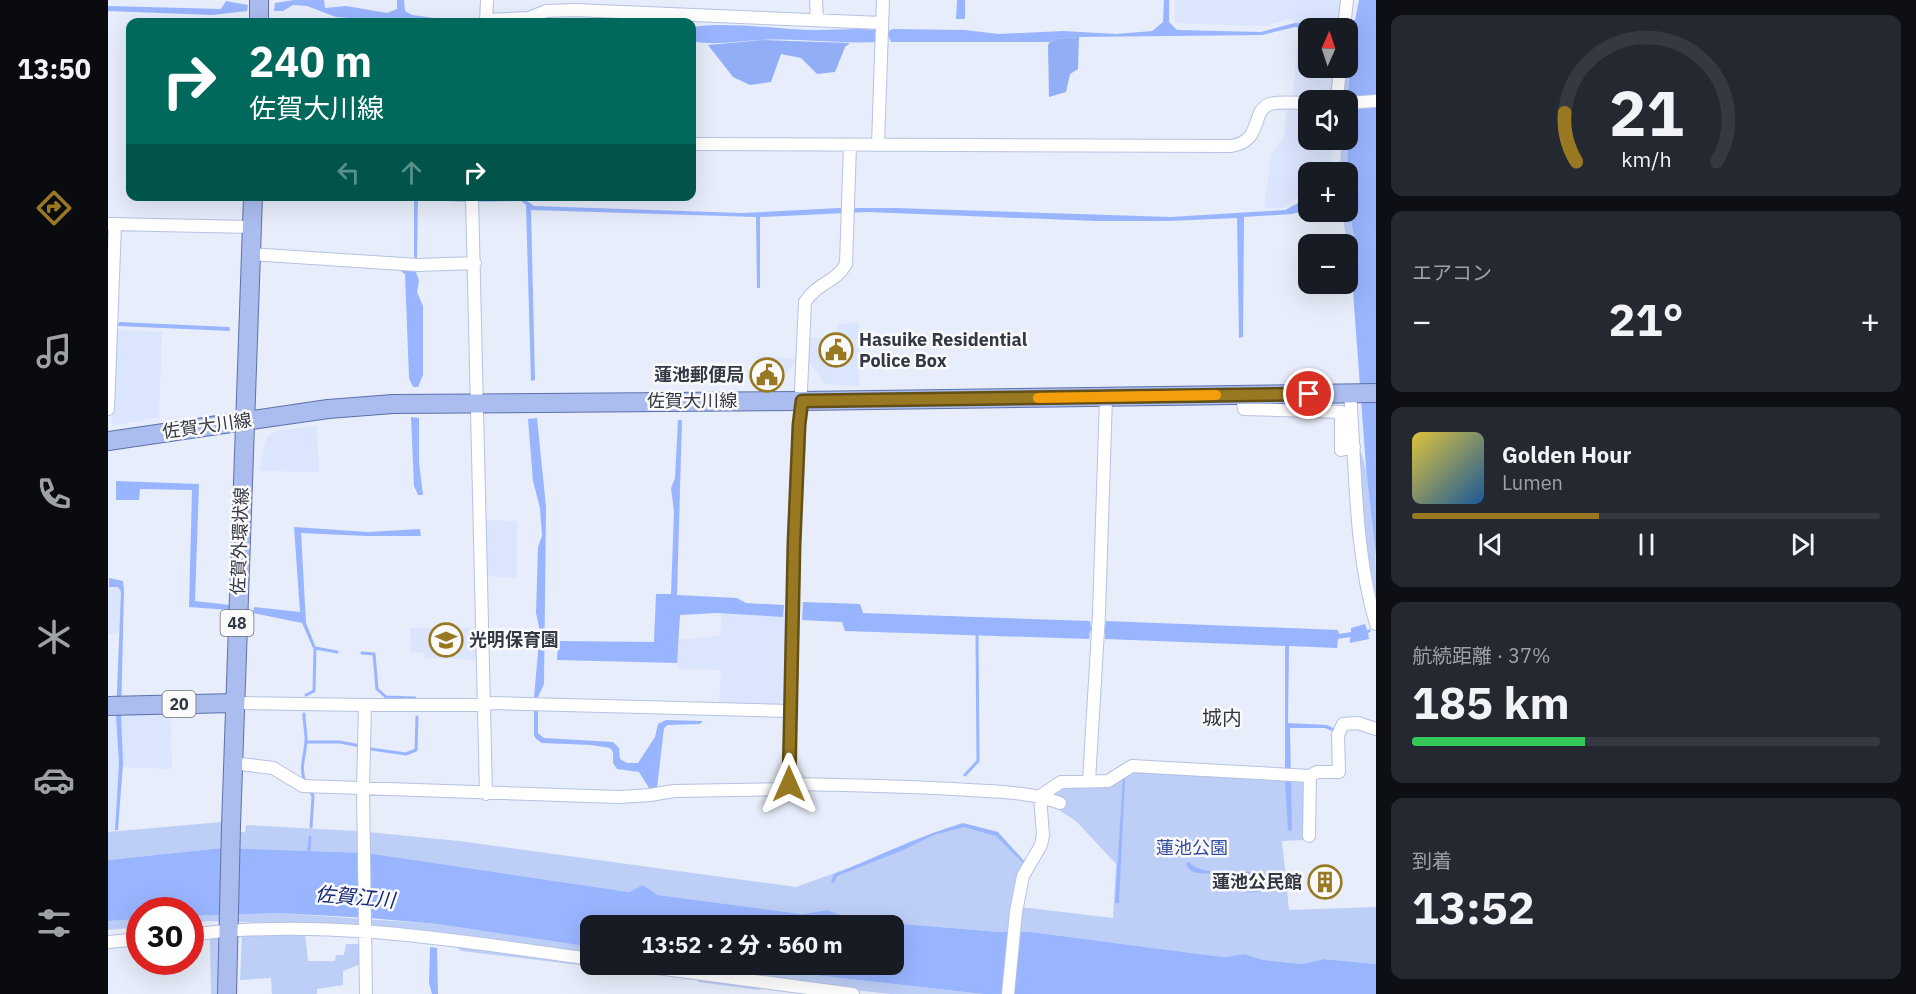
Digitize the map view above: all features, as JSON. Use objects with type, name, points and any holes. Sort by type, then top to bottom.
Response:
[{"type":"main road","points":[[259,0],[259,18]]},
{"type":"main road","name":"佐賀外環状線","points":[[227,994],[253,201]]},
{"type":"main road","name":"佐賀大川線","points":[[108,441],[328,409],[393,404],[1376,393]]},
{"type":"main road","name":"20","points":[[115,706],[235,703]]},
{"type":"street","points":[[486,18],[487,0]]},
{"type":"street","points":[[816,0],[817,21]]},
{"type":"street","points":[[878,144],[883,0]]},
{"type":"street","points":[[1345,18],[1347,0]]},
{"type":"street","points":[[529,18],[546,11],[575,10],[755,16],[817,21],[882,30]]},
{"type":"street","points":[[1358,102],[1376,101]]},
{"type":"street","points":[[696,144],[878,144],[970,147],[1231,146],[1246,142],[1253,134],[1263,109],[1268,105],[1298,104]]},
{"type":"street","points":[[233,764],[273,768],[308,786],[363,789],[619,797],[674,791],[786,789],[789,784],[794,532],[805,302],[812,291],[840,273],[846,264],[850,145]]},
{"type":"street","points":[[472,201],[486,794]]},
{"type":"street","points":[[108,409],[112,224],[252,227]]},
{"type":"street","points":[[251,254],[413,264],[475,263]]},
{"type":"street","points":[[1350,393],[1359,536],[1376,624]]},
{"type":"street","points":[[1242,395],[1244,409],[1341,412],[1341,450],[1354,447]]},
{"type":"street","points":[[1089,781],[1099,630],[1106,397]]},
{"type":"street","points":[[235,703],[484,705],[492,703],[789,711]]},
{"type":"street","points":[[365,705],[363,789],[366,994]]},
{"type":"street","points":[[1040,796],[1061,782],[1108,781],[1132,766],[1310,776],[1317,772],[1339,772],[1338,735],[1343,724],[1358,723],[1376,729]]},
{"type":"street","points":[[1309,836],[1310,776]]},
{"type":"street","points":[[789,784],[925,787],[1040,796],[1060,803]]},
{"type":"street","points":[[1008,994],[1016,916],[1023,876],[1041,845],[1043,835],[1040,796]]},
{"type":"street","points":[[204,933],[229,928],[242,930],[364,929],[580,958]]},
{"type":"street","points":[[108,942],[126,940]]},
{"type":"street","points":[[689,975],[767,989],[853,994]]},
{"type":"shaded area","points":[[1175,0],[1343,0],[1341,18],[1298,18],[1298,33],[1293,18],[1266,26],[1175,23]]},
{"type":"shaded area","points":[[1298,33],[1298,78],[1335,78],[1333,90],[1298,90],[1298,150],[1332,150],[1331,162],[1298,162],[1298,197],[1284,208],[1264,208],[1271,155],[1284,137],[1287,106],[1293,96]]},
{"type":"shaded area","points":[[1079,37],[1078,69],[1070,74],[1066,92],[1049,97],[1048,45],[1058,39]]},
{"type":"shaded area","points":[[762,40],[850,43],[845,47],[835,72],[817,74],[801,58],[781,54],[771,82],[750,85],[733,77],[708,45]]},
{"type":"shaded area","points":[[859,323],[859,386],[825,384],[807,360],[808,337],[835,339],[838,324]]},
{"type":"shaded area","points":[[115,330],[162,332],[159,417],[112,426]]},
{"type":"shaded area","points":[[757,356],[798,359],[778,384],[756,388]]},
{"type":"shaded area","points":[[317,426],[319,472],[259,471],[267,437],[277,431]]},
{"type":"shaded area","points":[[483,520],[517,521],[517,578],[484,576]]},
{"type":"shaded area","points":[[108,587],[123,587],[120,632],[108,634]]},
{"type":"shaded area","points":[[722,607],[788,612],[785,700],[779,705],[719,703],[721,670],[678,669],[674,640],[720,636]]},
{"type":"shaded area","name":"光明保育園","points":[[410,628],[481,628],[481,660],[425,658],[425,653],[411,652]]},
{"type":"shaded area","points":[[170,708],[172,769],[121,767],[117,832],[108,832],[108,711]]},
{"type":"green space","points":[[1344,78],[1349,78],[1348,90],[1343,90]]},
{"type":"green space","points":[[1341,150],[1347,150],[1347,162],[1340,162]]},
{"type":"green space","points":[[1344,222],[1351,222],[1353,234],[1345,234]]},
{"type":"green space","points":[[1359,446],[1371,501],[1375,539],[1376,596],[1364,536]]},
{"type":"green space","name":"蓮池公園","points":[[1131,769],[1304,778],[1303,840],[1282,841],[1289,910],[1376,907],[1376,964],[1324,959],[1302,964],[1264,960],[1244,954],[1225,957],[1031,932],[1000,932],[904,924],[904,915],[841,915],[827,910],[802,914],[658,895],[643,885],[629,892],[367,853],[222,848],[108,860],[108,832],[222,822],[222,832],[245,832],[246,825],[357,831],[459,841],[796,887],[904,848],[934,833],[963,825],[997,834],[1025,865],[1016,883],[1011,906],[1113,918],[1116,864],[1076,821],[1054,807],[1054,792],[1063,784],[1108,784]]},
{"type":"green space","points":[[277,913],[437,924],[580,945],[580,965],[461,951],[447,936],[359,926],[204,921],[204,916]]},
{"type":"green space","points":[[126,920],[126,928],[108,930],[108,921]]},
{"type":"green space","points":[[305,933],[308,961],[335,961],[336,955],[344,955],[346,944],[360,944],[361,964],[343,971],[343,985],[317,989],[317,994],[272,994],[271,978],[240,980],[242,935]]},
{"type":"green space","points":[[222,935],[220,994],[211,994],[210,940]]},
{"type":"green space","points":[[697,975],[814,975],[983,994],[890,994],[767,980],[759,990],[698,982]]},
{"type":"water","points":[[294,0],[324,0],[325,8],[346,6],[387,13],[397,9],[397,0],[404,0],[405,11],[412,15],[434,18],[336,17],[307,6],[293,5],[283,11],[274,11],[275,3]]},
{"type":"water","points":[[957,0],[965,0],[965,19],[956,19]]},
{"type":"water","points":[[1164,0],[1169,0],[1169,22],[1177,30],[1261,32],[1298,23],[1298,27],[1262,35],[1079,37],[1050,42],[891,42],[888,35],[879,36],[879,42],[696,41],[696,26],[707,25],[802,30],[870,29],[879,32],[888,32],[892,29],[965,30],[999,34],[1063,31],[1116,34],[1152,31],[1163,22]]},
{"type":"water","points":[[1359,0],[1376,0],[1376,555],[1366,467],[1353,294],[1358,294],[1358,234],[1353,234],[1351,222],[1358,222],[1358,162],[1347,162],[1347,150],[1358,150],[1358,90],[1348,90],[1349,78],[1358,78],[1358,18],[1355,18]]},
{"type":"water","points":[[226,1],[248,5],[247,11],[213,15],[108,11],[108,6],[221,9]]},
{"type":"water","points":[[414,201],[418,201],[415,269],[419,281],[417,292],[423,306],[423,375],[418,387],[413,387],[409,378],[405,274],[395,267],[414,259]]},
{"type":"water","points":[[444,201],[521,201],[470,202]]},
{"type":"water","points":[[521,201],[527,201],[534,206],[742,213],[840,208],[896,208],[1171,217],[1285,210],[1298,203],[1298,212],[1244,217],[1243,337],[1239,338],[1237,218],[1096,221],[867,212],[760,217],[760,288],[757,288],[756,217],[531,210],[535,380],[531,381],[526,205]]},
{"type":"water","points":[[119,322],[229,327],[230,331],[118,326]]},
{"type":"water","points":[[411,417],[419,418],[419,462],[423,495],[418,495],[414,486]]},
{"type":"water","points":[[537,418],[546,507],[544,684],[538,697],[538,733],[544,738],[613,742],[619,748],[620,759],[627,763],[638,763],[655,737],[658,724],[666,720],[703,721],[700,724],[668,725],[664,728],[657,788],[649,788],[639,772],[617,769],[613,763],[613,752],[610,748],[542,743],[534,735],[534,697],[540,631],[536,613],[538,547],[542,536],[540,508],[533,481],[528,419]]},
{"type":"water","points":[[678,420],[682,420],[677,595],[737,598],[746,603],[784,605],[783,617],[717,613],[680,615],[677,663],[557,660],[558,641],[654,642],[656,594],[671,594],[674,512],[671,488],[675,478]]},
{"type":"water","points":[[116,481],[199,484],[195,601],[230,605],[230,610],[189,607],[192,490],[140,489],[139,500],[116,500]]},
{"type":"water","points":[[294,527],[368,532],[420,529],[421,536],[301,533],[306,623],[316,648],[313,648],[302,623],[253,613],[254,607],[300,612]]},
{"type":"water","points":[[109,578],[123,581],[124,591],[121,716],[123,763],[118,830],[115,830],[119,764],[116,715],[121,592],[118,587],[109,587]]},
{"type":"water","points":[[803,602],[860,604],[863,613],[1090,621],[1091,627],[1105,628],[1106,621],[1338,630],[1339,634],[1351,632],[1351,628],[1365,624],[1367,630],[1370,629],[1371,632],[1368,633],[1369,639],[1350,643],[1350,637],[1338,639],[1337,648],[1289,646],[1288,723],[1327,725],[1335,729],[1332,731],[1325,728],[1290,728],[1292,831],[1288,830],[1285,781],[1132,773],[1125,779],[1119,903],[1115,903],[1123,777],[1132,770],[1285,777],[1285,646],[1105,639],[1105,632],[1090,631],[1089,639],[845,631],[842,622],[802,620]]},
{"type":"water","points":[[963,823],[998,832],[1025,862],[1024,864],[996,836],[964,827],[934,835],[901,851],[837,876],[834,883],[831,882],[834,874],[914,840]]},
{"type":"water","name":"佐賀江川","points":[[222,848],[367,853],[629,892],[643,885],[658,895],[802,914],[827,910],[841,915],[580,915],[580,945],[437,924],[369,918],[277,913],[204,916],[204,897],[126,897],[126,920],[108,921],[108,860]]},
{"type":"water","points":[[1189,862],[1209,871],[1250,872],[1252,874],[1248,881],[1251,885],[1268,885],[1270,890],[1241,891],[1221,876],[1191,871],[1186,863]]},
{"type":"water","points":[[904,924],[1000,932],[1031,932],[1225,957],[1244,954],[1264,960],[1302,964],[1324,959],[1376,964],[1376,994],[983,994],[814,975],[904,975]]},
{"type":"water","points":[[430,947],[437,948],[438,994],[432,994],[429,983]]},
{"type":"waterway","points":[[965,775],[978,761],[977,635]]},
{"type":"waterway","points":[[306,695],[314,691],[315,648],[337,652]]},
{"type":"waterway","points":[[362,653],[374,654],[377,689],[386,697],[415,698]]},
{"type":"waterway","points":[[304,714],[306,745],[303,772],[306,783]]},
{"type":"waterway","points":[[371,749],[406,754],[416,750],[417,717]]},
{"type":"waterway","points":[[307,742],[340,742],[360,746]]},
{"type":"waterway","points":[[309,789],[313,796],[311,827]]},
{"type":"waterway","points":[[309,850],[310,837]]},
{"type":"slow traffic","points":[[1038,398],[1216,395]]},
{"type":"place","name":"Hasuike Residential Police Box","points":[[836,350]]},
{"type":"place","name":"蓮池郵便局","points":[[767,375]]},
{"type":"place","name":"光明保育園","points":[[446,640]]},
{"type":"place","name":"蓮池公民館","points":[[1325,882]]},
{"type":"district","name":"城内","points":[[1222,718]]},
{"type":"route","points":[[789,784],[794,544],[802,401],[1309,394]]}]
